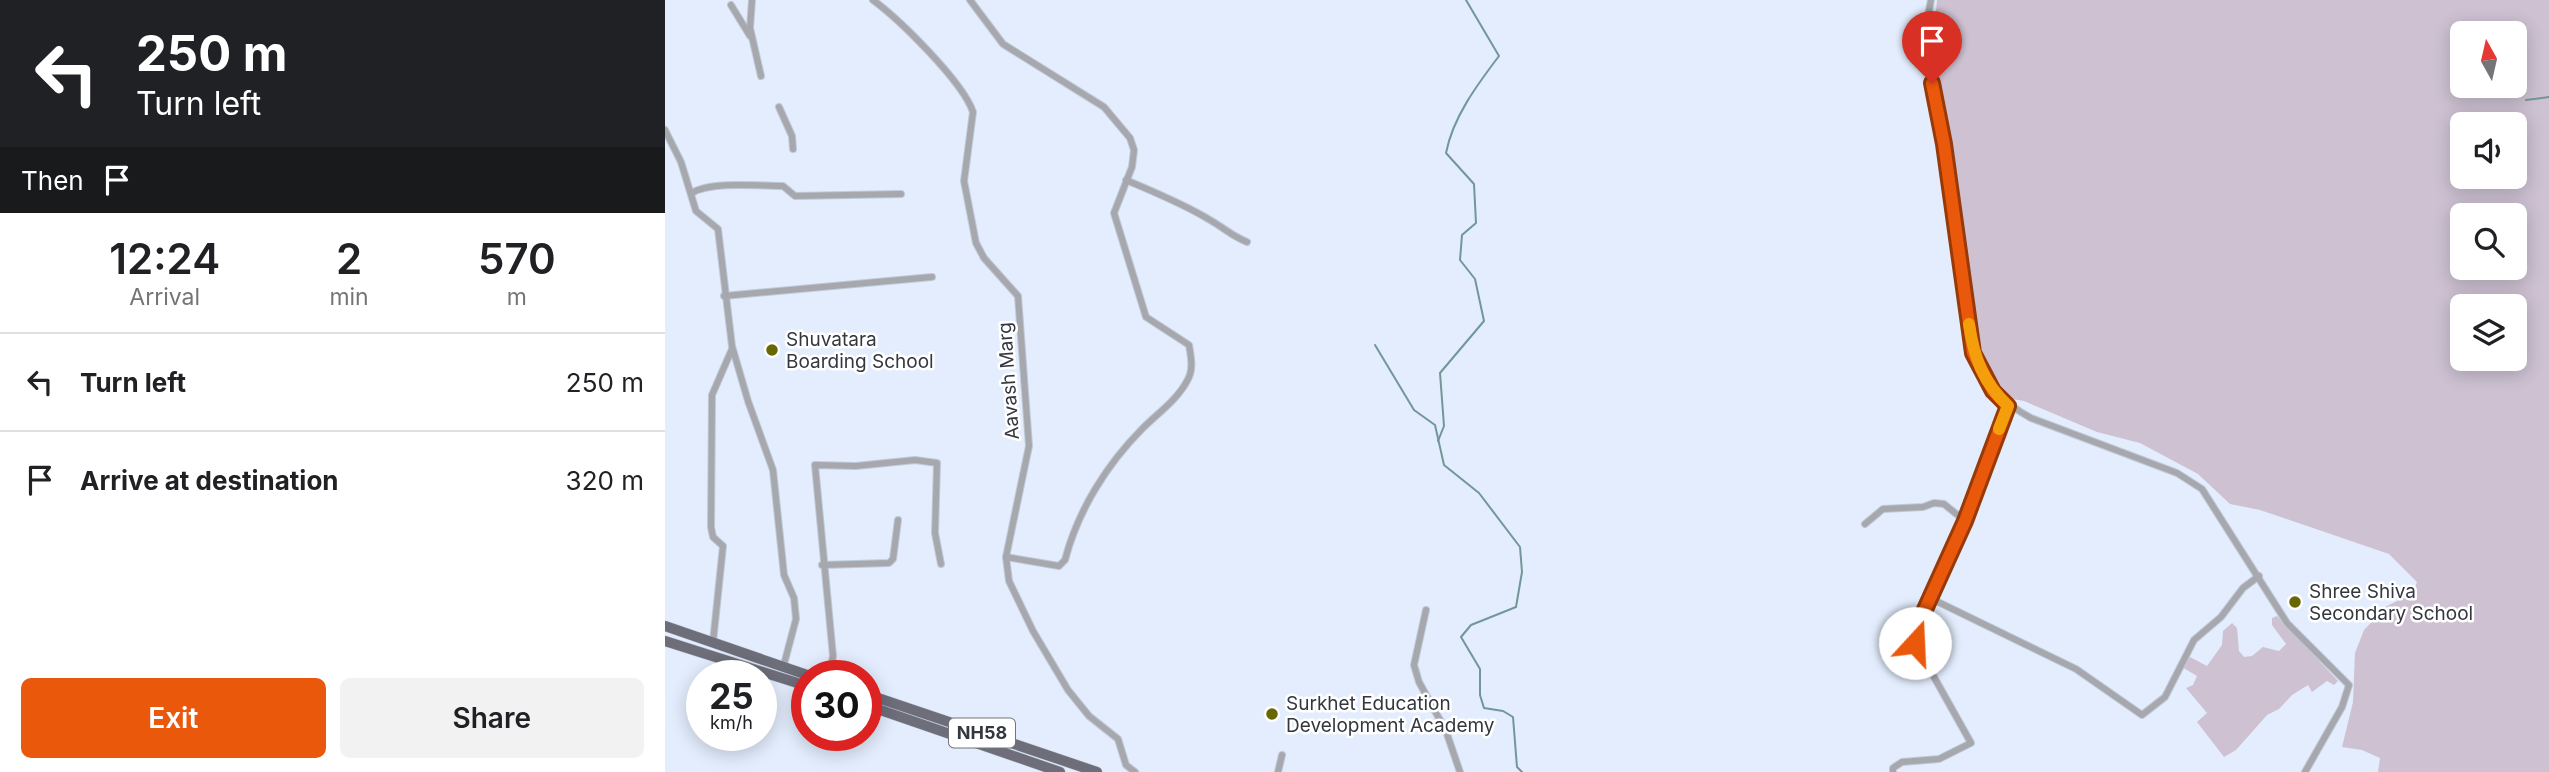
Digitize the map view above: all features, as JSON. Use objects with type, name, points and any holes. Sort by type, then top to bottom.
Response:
[{"type":"main road","points":[[665,626],[791,670]]},
{"type":"main road","points":[[665,640],[791,681]]},
{"type":"main road","name":"NH58","points":[[882,699],[1097,772]]},
{"type":"main road","name":"NH58","points":[[882,711],[1060,772]]},
{"type":"street","points":[[752,0],[751,37],[761,76]]},
{"type":"street","name":"Aavash Marg","points":[[873,0],[897,17],[971,107],[974,127],[964,181],[976,243],[984,258],[1018,296],[1028,446],[1006,557],[1009,580],[1016,599],[1068,690],[1089,716],[1118,740],[1126,765],[1135,772]]},
{"type":"street","points":[[970,0],[1003,44],[1104,107],[1122,126],[1134,150],[1132,167],[1114,213],[1146,317],[1189,345],[1192,362],[1188,380],[1170,403],[1141,429],[1082,509],[1065,560],[1059,566],[1006,557]]},
{"type":"street","points":[[1931,0],[1923,41],[1944,144],[1973,353],[1993,391],[2008,406],[2031,418],[2177,473],[2202,489],[2287,622],[2349,685],[2342,707],[2305,772]]},
{"type":"street","points":[[731,5],[751,37]]},
{"type":"street","points":[[779,107],[792,135],[793,149]]},
{"type":"street","points":[[665,130],[692,193],[696,211],[718,229],[732,346],[773,470],[785,575],[794,598],[796,619],[783,667]]},
{"type":"street","points":[[1126,180],[1173,201],[1212,221],[1228,235],[1247,242]]},
{"type":"street","points":[[692,193],[698,189],[734,186],[783,186],[795,196],[901,194]]},
{"type":"street","points":[[724,296],[932,277]]},
{"type":"street","points":[[713,642],[723,546],[713,537],[711,527],[712,395],[731,357],[732,346]]},
{"type":"street","points":[[1893,772],[1893,768],[1902,762],[1939,759],[1971,743],[1915,643],[1917,627],[1932,599],[1934,586],[1965,521],[2008,406]]},
{"type":"street","points":[[832,660],[822,565],[821,516],[814,466],[856,466],[915,460],[937,463],[935,533],[941,564]]},
{"type":"street","points":[[1865,524],[1883,509],[1923,507],[1934,503],[1944,504],[1965,521]]},
{"type":"street","points":[[822,565],[888,563],[893,559],[898,520]]},
{"type":"street","points":[[1932,599],[2076,669],[2142,715],[2165,697],[2194,640],[2221,617],[2243,588],[2259,576]]},
{"type":"street","points":[[1426,610],[1415,665],[1419,682],[1446,731],[1460,772]]},
{"type":"street","points":[[1277,772],[1282,755]]},
{"type":"shaded area","points":[[1937,0],[2549,0],[2549,772],[2378,772],[2380,758],[2362,750],[2342,747],[2353,702],[2355,653],[2364,630],[2387,606],[2413,593],[2417,582],[2389,554],[2260,510],[2230,504],[2198,474],[2140,443],[2097,432],[2024,401],[2007,398],[1987,371],[1973,325],[1945,118],[1931,66]]},
{"type":"shaded area","points":[[2277,616],[2338,681],[2334,685],[2327,681],[2312,692],[2308,685],[2292,695],[2279,709],[2267,715],[2236,750],[2224,757],[2197,722],[2207,713],[2186,688],[2193,685],[2197,676],[2182,667],[2190,657],[2207,666],[2222,645],[2223,631],[2232,623],[2237,628],[2239,651],[2244,657],[2252,656],[2263,647],[2279,651],[2286,644],[2272,625],[2272,618]]},
{"type":"waterway","points":[[1438,441],[1444,426],[1440,373],[1484,321],[1475,279],[1460,260],[1462,235],[1476,223],[1474,184],[1446,153],[1460,114],[1499,56],[1466,0]]},
{"type":"waterway","points":[[2526,100],[2549,97]]},
{"type":"waterway","points":[[1375,345],[1414,410],[1435,425],[1444,465],[1479,493],[1520,547],[1522,572],[1516,607],[1471,625],[1461,637],[1480,669],[1480,695],[1484,708],[1503,711],[1513,717],[1517,767],[1522,772]]},
{"type":"slow traffic","points":[[1969,324],[1973,353],[1983,376],[2008,406],[1999,429]]},
{"type":"place","name":"Shuvatara Boarding School","points":[[772,350]]},
{"type":"place","name":"Shree Shiva Secondary School","points":[[2295,602]]},
{"type":"place","name":"Surkhet Education Development Academy","points":[[1272,714]]},
{"type":"route","points":[[1915,643],[1917,627],[1932,599],[1934,586],[1948,562],[1965,521],[2008,406],[1983,376],[1973,353],[1944,144],[1932,83]]}]
